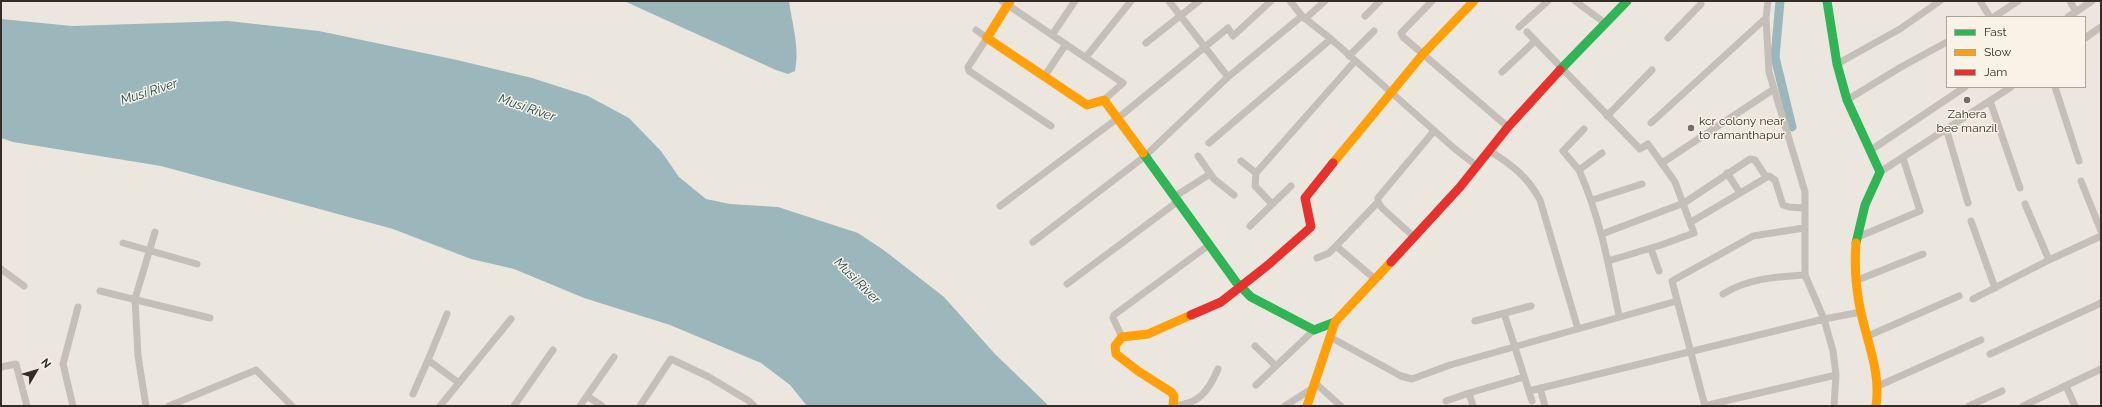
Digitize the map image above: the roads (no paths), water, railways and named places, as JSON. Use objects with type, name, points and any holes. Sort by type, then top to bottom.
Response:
[{"type":"street","points":[[1052,35],[1075,1]]},
{"type":"street","points":[[1086,57],[1131,1]]},
{"type":"street","points":[[1169,1],[1228,78]]},
{"type":"street","points":[[1146,43],[1198,1]]},
{"type":"street","points":[[1000,206],[1118,118],[1228,28],[1233,36],[1271,1]]},
{"type":"street","points":[[1290,1],[1303,18],[1332,39],[1354,61],[1434,131],[1477,166]]},
{"type":"street","points":[[1034,242],[1144,157],[1228,78],[1325,1]]},
{"type":"street","points":[[1365,16],[1380,1]]},
{"type":"street","points":[[1432,1],[1401,33],[1423,54],[1508,127]]},
{"type":"street","points":[[1218,369],[1201,396],[1194,402],[1173,406],[1174,396],[1169,389],[1163,384],[1140,372],[1116,354],[1115,346],[1122,337],[1148,334],[1214,306],[1268,265],[1311,227],[1305,198],[1423,54],[1474,1]]},
{"type":"street","points":[[1519,27],[1548,1]]},
{"type":"street","points":[[1575,1],[1605,23]]},
{"type":"street","points":[[1256,385],[1314,330],[1334,322],[1414,237],[1490,151],[1508,127],[1561,68],[1627,1]]},
{"type":"street","points":[[1768,1],[1766,18],[1769,72],[1805,192],[1805,275],[1827,318],[1836,375],[1834,406]]},
{"type":"street","points":[[1828,1],[1837,64],[1847,100],[1880,172]]},
{"type":"street","points":[[1837,64],[1900,29],[1940,1]]},
{"type":"street","points":[[1980,1],[1989,16]]},
{"type":"street","points":[[1996,16],[2018,1]]},
{"type":"street","points":[[2070,1],[2076,12]]},
{"type":"street","points":[[2070,16],[2092,1]]},
{"type":"street","points":[[976,30],[987,38],[1044,77],[1087,105],[1104,100],[1123,83],[1052,35],[1007,2],[987,38],[968,67],[969,71],[1052,126]]},
{"type":"street","points":[[1668,38],[1701,2]]},
{"type":"street","points":[[1651,123],[1766,18]]},
{"type":"street","points":[[2086,37],[2101,27]]},
{"type":"street","points":[[1349,56],[1374,31]]},
{"type":"street","points":[[1527,32],[1640,149],[1648,144],[1675,182],[1691,222],[1694,233],[1608,261]]},
{"type":"street","points":[[1209,143],[1332,39]]},
{"type":"street","points":[[1502,72],[1535,42]]},
{"type":"street","points":[[1847,100],[1901,67],[1946,43]]},
{"type":"street","points":[[1044,77],[1066,44]]},
{"type":"street","points":[[1272,204],[1255,186],[1256,173],[1354,61]]},
{"type":"street","points":[[1607,116],[1652,70]]},
{"type":"street","points":[[1871,150],[1964,88]]},
{"type":"street","points":[[1876,406],[1878,386],[1855,281],[1854,259],[1865,203],[1880,172],[2009,88]]},
{"type":"street","points":[[2056,88],[2079,161]]},
{"type":"street","points":[[1662,163],[1774,89]]},
{"type":"street","points":[[1104,100],[1209,245],[1251,297],[1314,330]]},
{"type":"street","points":[[1990,100],[2020,188]]},
{"type":"street","points":[[1946,128],[1968,203]]},
{"type":"street","points":[[1584,129],[1563,150],[1579,170],[1592,200],[1602,234],[1619,316]]},
{"type":"street","points":[[1317,258],[1336,246],[1378,202],[1378,198],[1434,131]]},
{"type":"street","points":[[1490,151],[1522,174],[1532,184],[1540,200],[1578,329]]},
{"type":"street","points":[[1579,170],[1602,153]]},
{"type":"street","points":[[1198,156],[1210,174],[1234,195]]},
{"type":"street","points":[[1858,236],[1920,211],[1903,158]]},
{"type":"street","points":[[1602,234],[1684,203],[1750,159],[1755,160],[1766,177]]},
{"type":"street","points":[[1241,161],[1256,173]]},
{"type":"street","points":[[1728,173],[1740,193]]},
{"type":"street","points":[[1067,284],[1175,199],[1210,174]]},
{"type":"street","points":[[1691,222],[1766,177],[1771,176],[1775,180],[1781,194],[1783,205],[1789,208],[1804,208]]},
{"type":"street","points":[[2082,181],[2101,231]]},
{"type":"street","points":[[1592,200],[1642,184]]},
{"type":"street","points":[[1250,226],[1291,186]]},
{"type":"street","points":[[1378,202],[1414,237]]},
{"type":"street","points":[[2025,204],[2049,260]]},
{"type":"street","points":[[1971,221],[1995,288]]},
{"type":"street","points":[[1804,228],[1753,236],[1672,281],[1705,406],[1836,375]]},
{"type":"street","points":[[146,406],[138,356],[135,299],[155,232]]},
{"type":"street","points":[[1973,299],[2049,260],[2101,236]]},
{"type":"street","points":[[123,243],[197,264]]},
{"type":"street","points":[[1122,337],[1113,318],[1114,314],[1209,245]]},
{"type":"street","points":[[1336,246],[1375,279]]},
{"type":"street","points":[[1651,248],[1659,271]]},
{"type":"street","points":[[1855,281],[1923,254]]},
{"type":"street","points":[[1,269],[24,286]]},
{"type":"street","points":[[1723,294],[1738,285],[1753,280],[1805,275]]},
{"type":"street","points":[[100,291],[210,318]]},
{"type":"street","points":[[1868,336],[1960,296]]},
{"type":"street","points":[[1330,337],[1409,379],[1450,365],[1619,316],[1677,301]]},
{"type":"street","points":[[1990,354],[2101,303]]},
{"type":"street","points":[[1474,321],[1531,306]]},
{"type":"street","points":[[73,406],[63,364],[78,307]]},
{"type":"street","points":[[1529,391],[1827,318],[1861,312]]},
{"type":"street","points":[[1504,313],[1532,401]]},
{"type":"street","points":[[413,394],[447,314]]},
{"type":"street","points":[[440,406],[512,319]]},
{"type":"street","points":[[1307,406],[1334,322]]},
{"type":"street","points":[[1878,386],[1981,340]]},
{"type":"street","points":[[1255,346],[1276,366]]},
{"type":"street","points":[[514,406],[554,350]]},
{"type":"street","points":[[580,406],[614,357]]},
{"type":"street","points":[[640,406],[671,359],[709,377],[749,401],[754,406]]},
{"type":"street","points":[[428,360],[459,384]]},
{"type":"street","points":[[1,367],[16,364],[27,406]]},
{"type":"street","points":[[2023,406],[2101,369]]},
{"type":"street","points":[[169,406],[256,370],[289,405]]},
{"type":"street","points":[[1446,401],[1524,377]]},
{"type":"street","points":[[1285,406],[1313,385]]},
{"type":"street","points":[[1313,385],[1341,406]]},
{"type":"street","points":[[2066,386],[2075,406]]},
{"type":"street","points":[[1540,388],[1545,406]]},
{"type":"street","points":[[1969,406],[2002,391]]},
{"type":"street","points":[[1469,394],[1473,406]]},
{"type":"street","points":[[587,396],[602,406]]},
{"type":"water","points":[[624,1],[789,1],[797,54],[795,71],[788,74],[776,70]]},
{"type":"water","name":"Musi River","points":[[1,19],[72,26],[228,21],[319,31],[457,60],[532,78],[588,96],[629,118],[661,151],[679,177],[706,199],[730,204],[778,207],[858,233],[885,251],[944,297],[995,354],[1049,406],[807,406],[790,385],[761,363],[670,325],[584,298],[514,269],[471,259],[393,229],[161,166],[13,142],[1,138]]},
{"type":"waterway","points":[[1780,1],[1775,57],[1792,127]]},
{"type":"place","name":"Zahera bee manzil","points":[[1967,100]]},
{"type":"place","name":"kcr colony near to ramanthapur","points":[[1691,128]]}]
